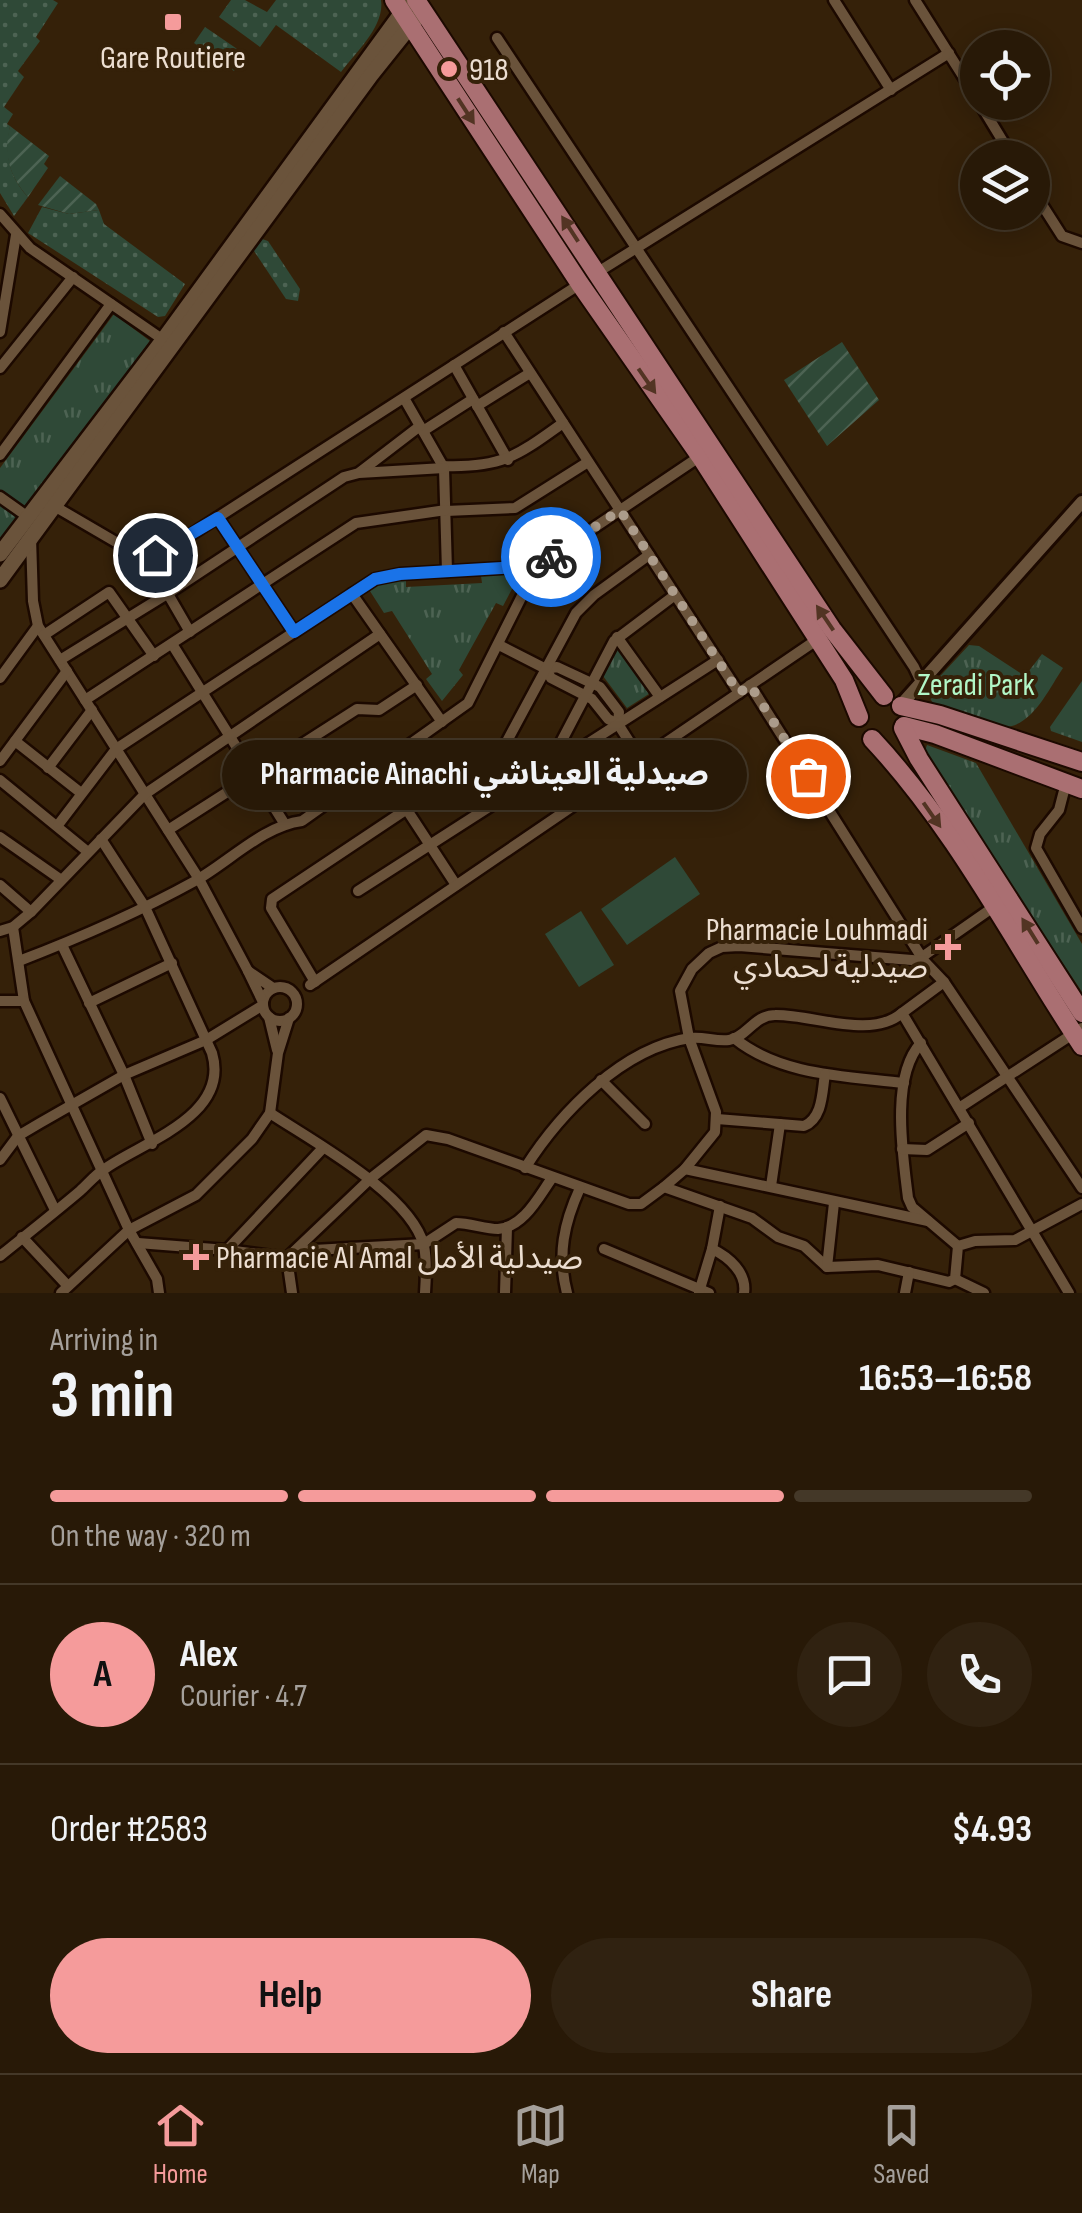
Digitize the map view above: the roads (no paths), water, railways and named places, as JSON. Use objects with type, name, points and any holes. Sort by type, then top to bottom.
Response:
[{"type":"main road","points":[[409,8],[598,272],[844,680],[853,696],[862,730],[901,770],[1079,1036]]},
{"type":"main road","points":[[409,8],[580,284],[862,670],[905,716],[903,727],[893,739],[872,739]]},
{"type":"main road","points":[[0,554],[48,502],[168,344],[409,8]]},
{"type":"main road","points":[[0,580],[26,527]]},
{"type":"main road","points":[[844,680],[862,670]]},
{"type":"main road","points":[[859,717],[864,704],[894,701],[998,756],[1074,786]]},
{"type":"main road","points":[[903,727],[938,725],[1005,738],[1082,762]]},
{"type":"main road","points":[[903,727],[919,759],[1082,1014]]},
{"type":"main road","points":[[998,756],[1005,738]]},
{"type":"main road","points":[[901,770],[919,759]]},
{"type":"street","points":[[834,0],[890,90]]},
{"type":"street","points":[[916,0],[960,72]]},
{"type":"street","points":[[497,38],[921,682]]},
{"type":"street","points":[[598,272],[949,54]]},
{"type":"street","points":[[0,214],[16,235],[168,344]]},
{"type":"street","points":[[1050,217],[1062,236],[1082,243]]},
{"type":"street","points":[[0,332],[16,235]]},
{"type":"street","points":[[0,368],[73,276]]},
{"type":"street","points":[[146,556],[164,552],[580,284]]},
{"type":"street","points":[[0,455],[111,304]]},
{"type":"street","points":[[504,332],[739,693]]},
{"type":"street","points":[[0,345],[15,348]]},
{"type":"street","points":[[454,366],[508,460]]},
{"type":"street","points":[[359,473],[421,428],[530,372]]},
{"type":"street","points":[[404,398],[443,467],[448,570]]},
{"type":"street","points":[[60,660],[344,477],[481,466],[508,460],[563,423]]},
{"type":"street","points":[[19,961],[145,907],[198,879],[284,823],[302,821],[468,704],[537,566],[706,452]]},
{"type":"street","points":[[48,768],[88,705],[154,656],[356,523],[446,510],[515,508],[588,462]]},
{"type":"street","points":[[0,496],[26,527],[32,601],[41,630],[198,879],[248,971],[269,1017],[278,1053]]},
{"type":"street","points":[[48,502],[146,556],[190,632]]},
{"type":"street","points":[[894,701],[921,682],[1082,502]]},
{"type":"street","points":[[218,518],[294,632]]},
{"type":"street","points":[[312,984],[271,908],[272,898],[506,743],[584,604],[649,555]]},
{"type":"street","points":[[58,825],[116,748],[375,579],[448,570],[537,566]]},
{"type":"street","points":[[0,678],[41,630],[109,592],[154,656]]},
{"type":"street","points":[[352,594],[442,722]]},
{"type":"street","points":[[546,770],[590,682],[618,637],[675,596]]},
{"type":"street","points":[[0,932],[13,928],[31,912],[145,794],[380,634]]},
{"type":"street","points":[[618,637],[660,697]]},
{"type":"street","points":[[22,1237],[64,1289],[129,1230],[196,1196],[232,1162],[270,1114],[278,1053],[293,1014],[312,984],[818,639]]},
{"type":"street","points":[[172,644],[284,823]]},
{"type":"street","points":[[500,645],[546,669],[550,678],[592,698],[608,720],[618,724],[641,760]]},
{"type":"street","points":[[358,891],[718,660]]},
{"type":"street","points":[[546,669],[556,667],[600,687],[619,712],[618,724]]},
{"type":"street","points":[[0,761],[67,671]]},
{"type":"street","points":[[750,685],[923,958],[944,982],[1082,1188]]},
{"type":"street","points":[[168,830],[357,709],[379,710],[417,686]]},
{"type":"street","points":[[16,741],[81,793]]},
{"type":"street","points":[[379,766],[456,885]]},
{"type":"street","points":[[0,780],[88,852]]},
{"type":"street","points":[[1074,786],[1040,834],[1036,848],[1082,928]]},
{"type":"street","points":[[0,837],[60,879]]},
{"type":"street","points":[[0,1256],[102,1170],[152,1144],[185,1120],[207,1092],[214,1062],[206,1040],[145,907],[101,839]]},
{"type":"street","points":[[0,885],[31,912]]},
{"type":"street","points":[[292,1293],[291,1255],[370,1179],[426,1135],[448,1139],[634,1205],[664,1187],[716,1132],[717,1119],[680,1000],[684,979],[703,958],[722,947],[923,958],[995,906]]},
{"type":"street","points":[[13,928],[24,1001],[158,1292]]},
{"type":"street","points":[[62,945],[152,1144]]},
{"type":"street","points":[[90,1003],[172,963]]},
{"type":"street","points":[[248,971],[294,994],[293,1014]]},
{"type":"street","points":[[734,1038],[757,1020],[772,1015],[840,1024],[893,1021],[944,982]]},
{"type":"street","points":[[0,1160],[18,1136],[124,1075],[206,1040],[263,1004],[279,988],[312,984]]},
{"type":"street","points":[[0,1001],[24,1001]]},
{"type":"street","points":[[902,1013],[1034,1232],[1063,1291]]},
{"type":"street","points":[[269,1017],[279,1021],[293,1014]]},
{"type":"street","points":[[959,1108],[1079,1036]]},
{"type":"street","points":[[524,1168],[542,1141],[601,1080],[626,1062],[689,1038],[734,1038],[760,1058],[825,1074],[904,1083]]},
{"type":"street","points":[[921,1043],[914,1050],[904,1083],[902,1149],[908,1198],[912,1206],[958,1246]]},
{"type":"street","points":[[717,1119],[804,1126],[818,1113],[825,1074]]},
{"type":"street","points":[[601,1080],[645,1124]]},
{"type":"street","points":[[0,1098],[55,1210]]},
{"type":"street","points":[[270,1114],[370,1179],[410,1222],[424,1244],[425,1293]]},
{"type":"street","points":[[902,1149],[927,1150],[968,1123]]},
{"type":"street","points":[[771,1186],[780,1124]]},
{"type":"street","points":[[227,1250],[323,1148]]},
{"type":"street","points":[[685,1169],[928,1220]]},
{"type":"street","points":[[138,1243],[291,1255],[424,1244],[456,1223],[506,1227],[531,1208],[552,1178]]},
{"type":"street","points":[[664,1187],[752,1218],[778,1237],[804,1246],[827,1267],[878,1265],[949,1282],[954,1278],[958,1246]]},
{"type":"street","points":[[567,1293],[561,1256],[564,1233],[580,1188]]},
{"type":"street","points":[[827,1267],[834,1203]]},
{"type":"street","points":[[958,1246],[976,1240],[1015,1240],[1082,1204]]},
{"type":"street","points":[[604,1249],[703,1292],[720,1206]]},
{"type":"street","points":[[505,1293],[506,1227]]},
{"type":"street","points":[[712,1249],[730,1260],[743,1276],[744,1293]]},
{"type":"street","points":[[906,1293],[908,1272]]},
{"type":"street","points":[[954,1278],[984,1293]]},
{"type":"place","name":"Gare Routiere","points":[[173,22]]},
{"type":"place","name":"918","points":[[449,69]]},
{"type":"place","name":"Pharmacie Ainachi صيدلية العيناشي","points":[[808,776]]},
{"type":"place","name":"Pharmacie Louhmadi صيدلية لحمادي","points":[[948,947]]},
{"type":"place","name":"Pharmacie Al Amal صيدلية الأمل","points":[[196,1257]]},
{"type":"park label","name":"Zeradi Park","points":[[976,684]]}]
